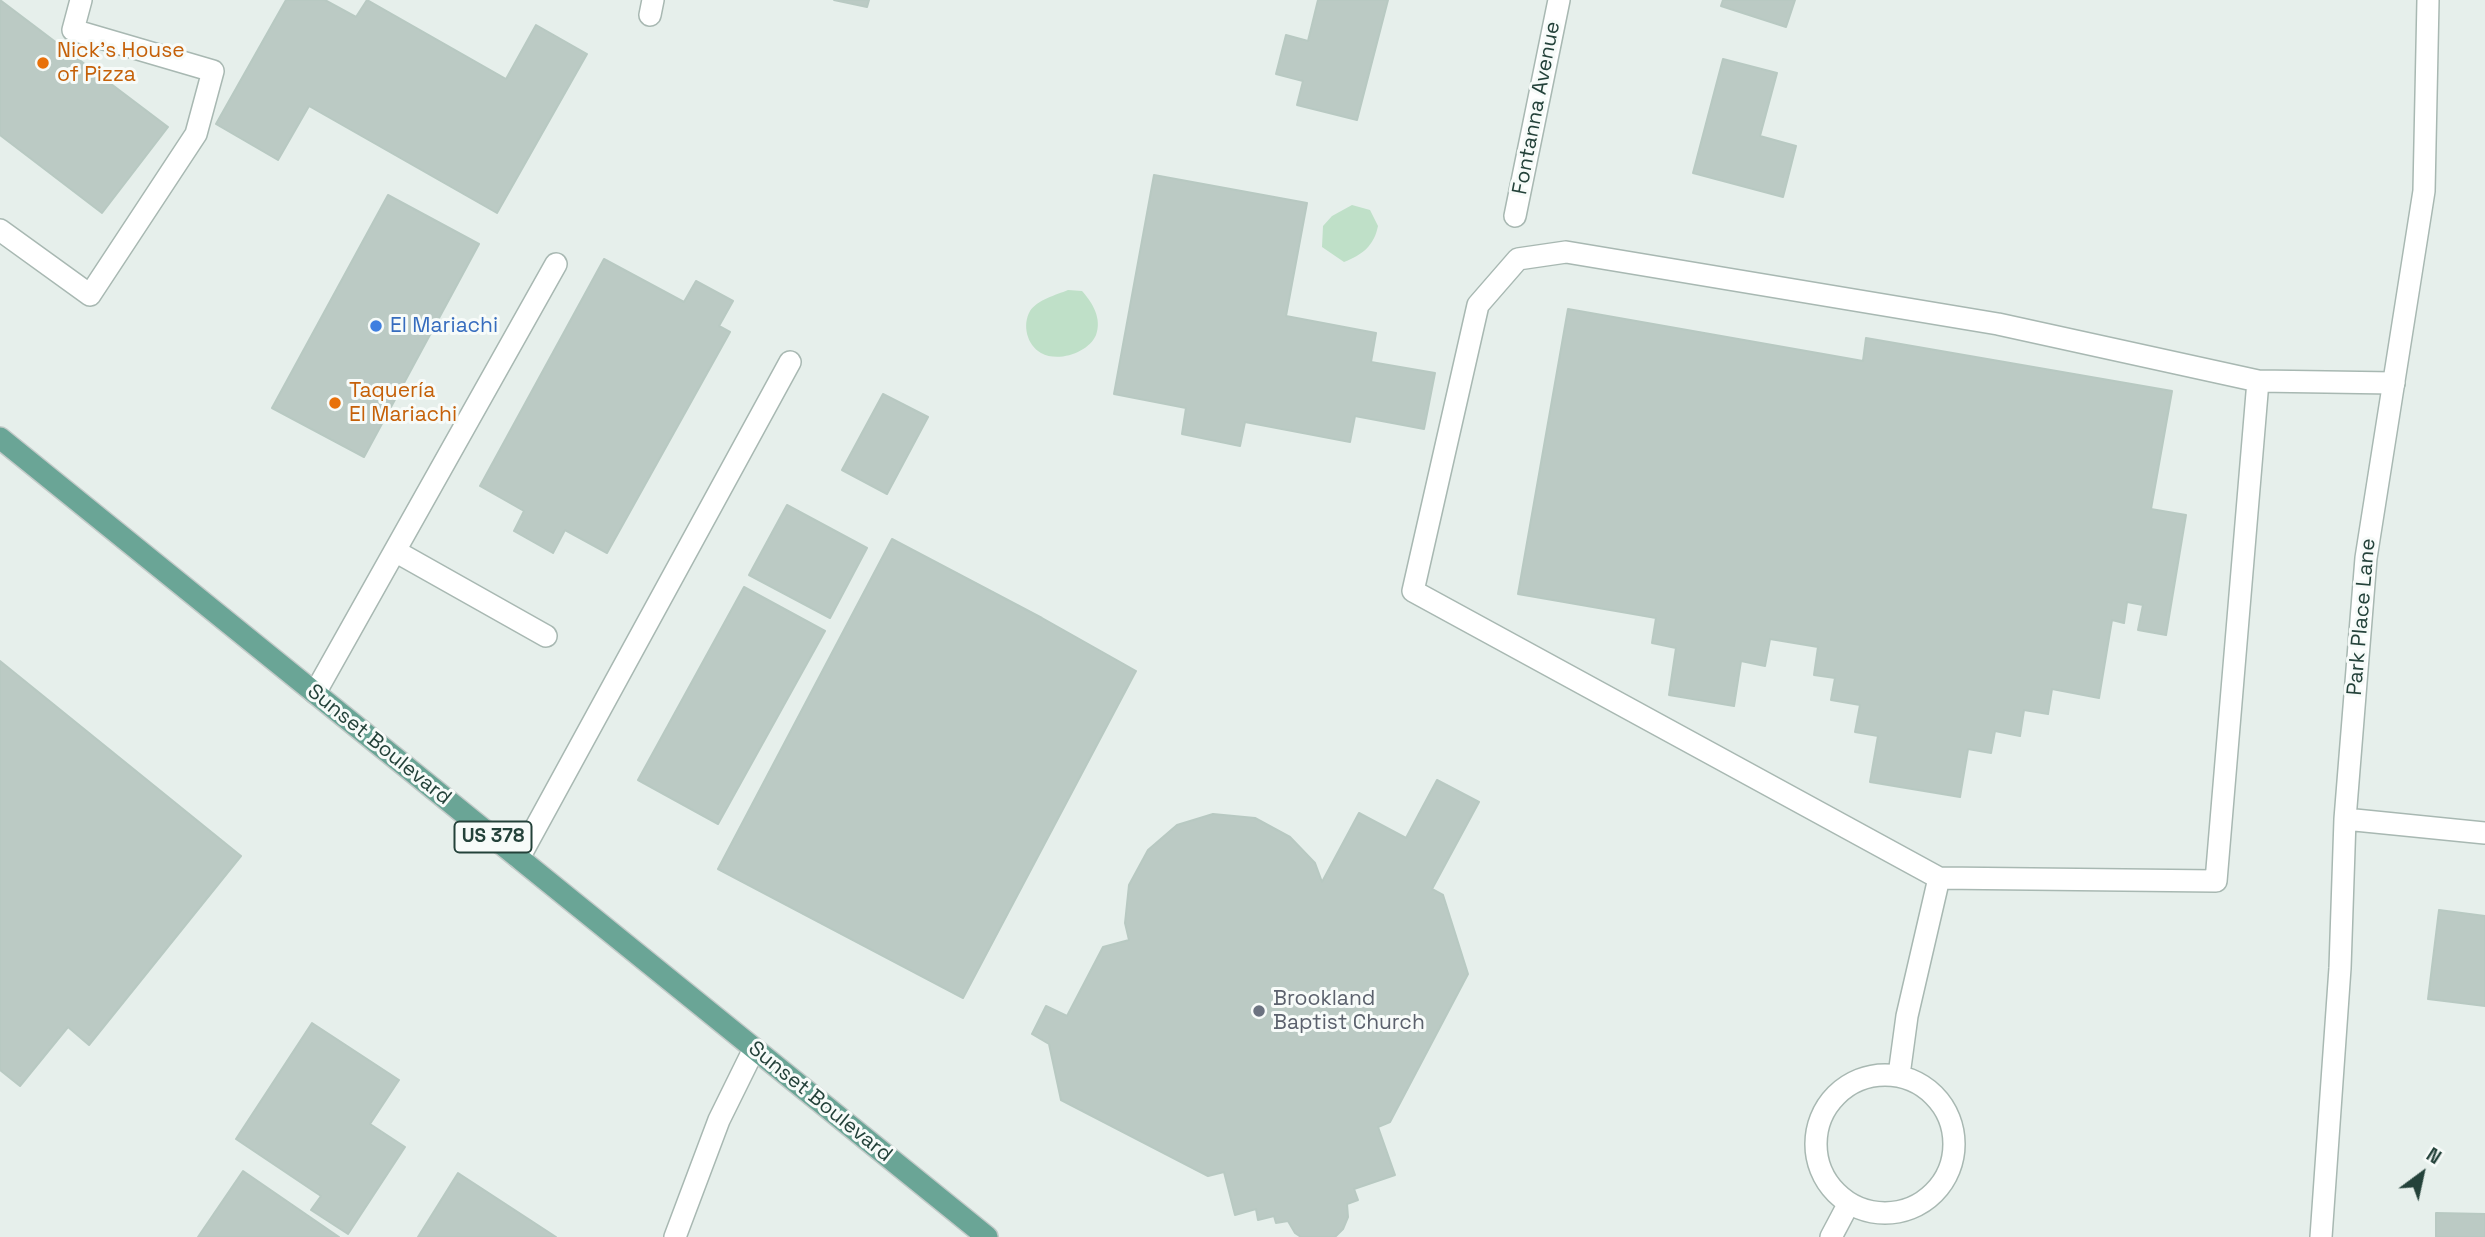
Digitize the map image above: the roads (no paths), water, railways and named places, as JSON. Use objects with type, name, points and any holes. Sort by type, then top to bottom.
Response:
[{"type":"main road","name":"Sunset Boulevard","points":[[0,438],[987,1237]]},
{"type":"street","points":[[0,230],[90,295],[196,134],[213,71],[73,30],[80,0]]},
{"type":"street","name":"Fontanna Avenue","points":[[1515,216],[1559,0]]},
{"type":"street","name":"Park Place Lane","points":[[2321,1237],[2340,968],[2345,819],[2366,558],[2424,191],[2428,0]]},
{"type":"street","points":[[2258,381],[2216,881],[1939,878],[1413,591],[1478,305],[1518,259],[1566,252],[1998,324],[2258,381],[2394,383]]},
{"type":"street","points":[[315,693],[556,264]]},
{"type":"street","points":[[519,858],[790,362]]},
{"type":"street","points":[[395,551],[545,636]]},
{"type":"street","points":[[2345,819],[2485,833]]},
{"type":"street","points":[[1899,1075],[1907,1016],[1939,878]]},
{"type":"street","points":[[675,1237],[719,1120],[754,1049]]},
{"type":"street","points":[[1874,1074],[1899,1075],[1921,1084],[1940,1100],[1950,1118],[1955,1140],[1953,1162],[1944,1182],[1930,1198],[1912,1208],[1890,1214],[1869,1212],[1849,1203],[1830,1187],[1819,1166],[1815,1142],[1820,1118],[1832,1098],[1852,1082],[1874,1074]]},
{"type":"street","points":[[1831,1237],[1849,1203]]},
{"type":"place","name":"Nick's House of Pizza","points":[[43,63]]},
{"type":"place","name":"El Mariachi","points":[[376,326]]},
{"type":"place","name":"Taquería El Mariachi","points":[[335,403]]},
{"type":"place","name":"Brookland Baptist Church","points":[[1259,1011]]}]
